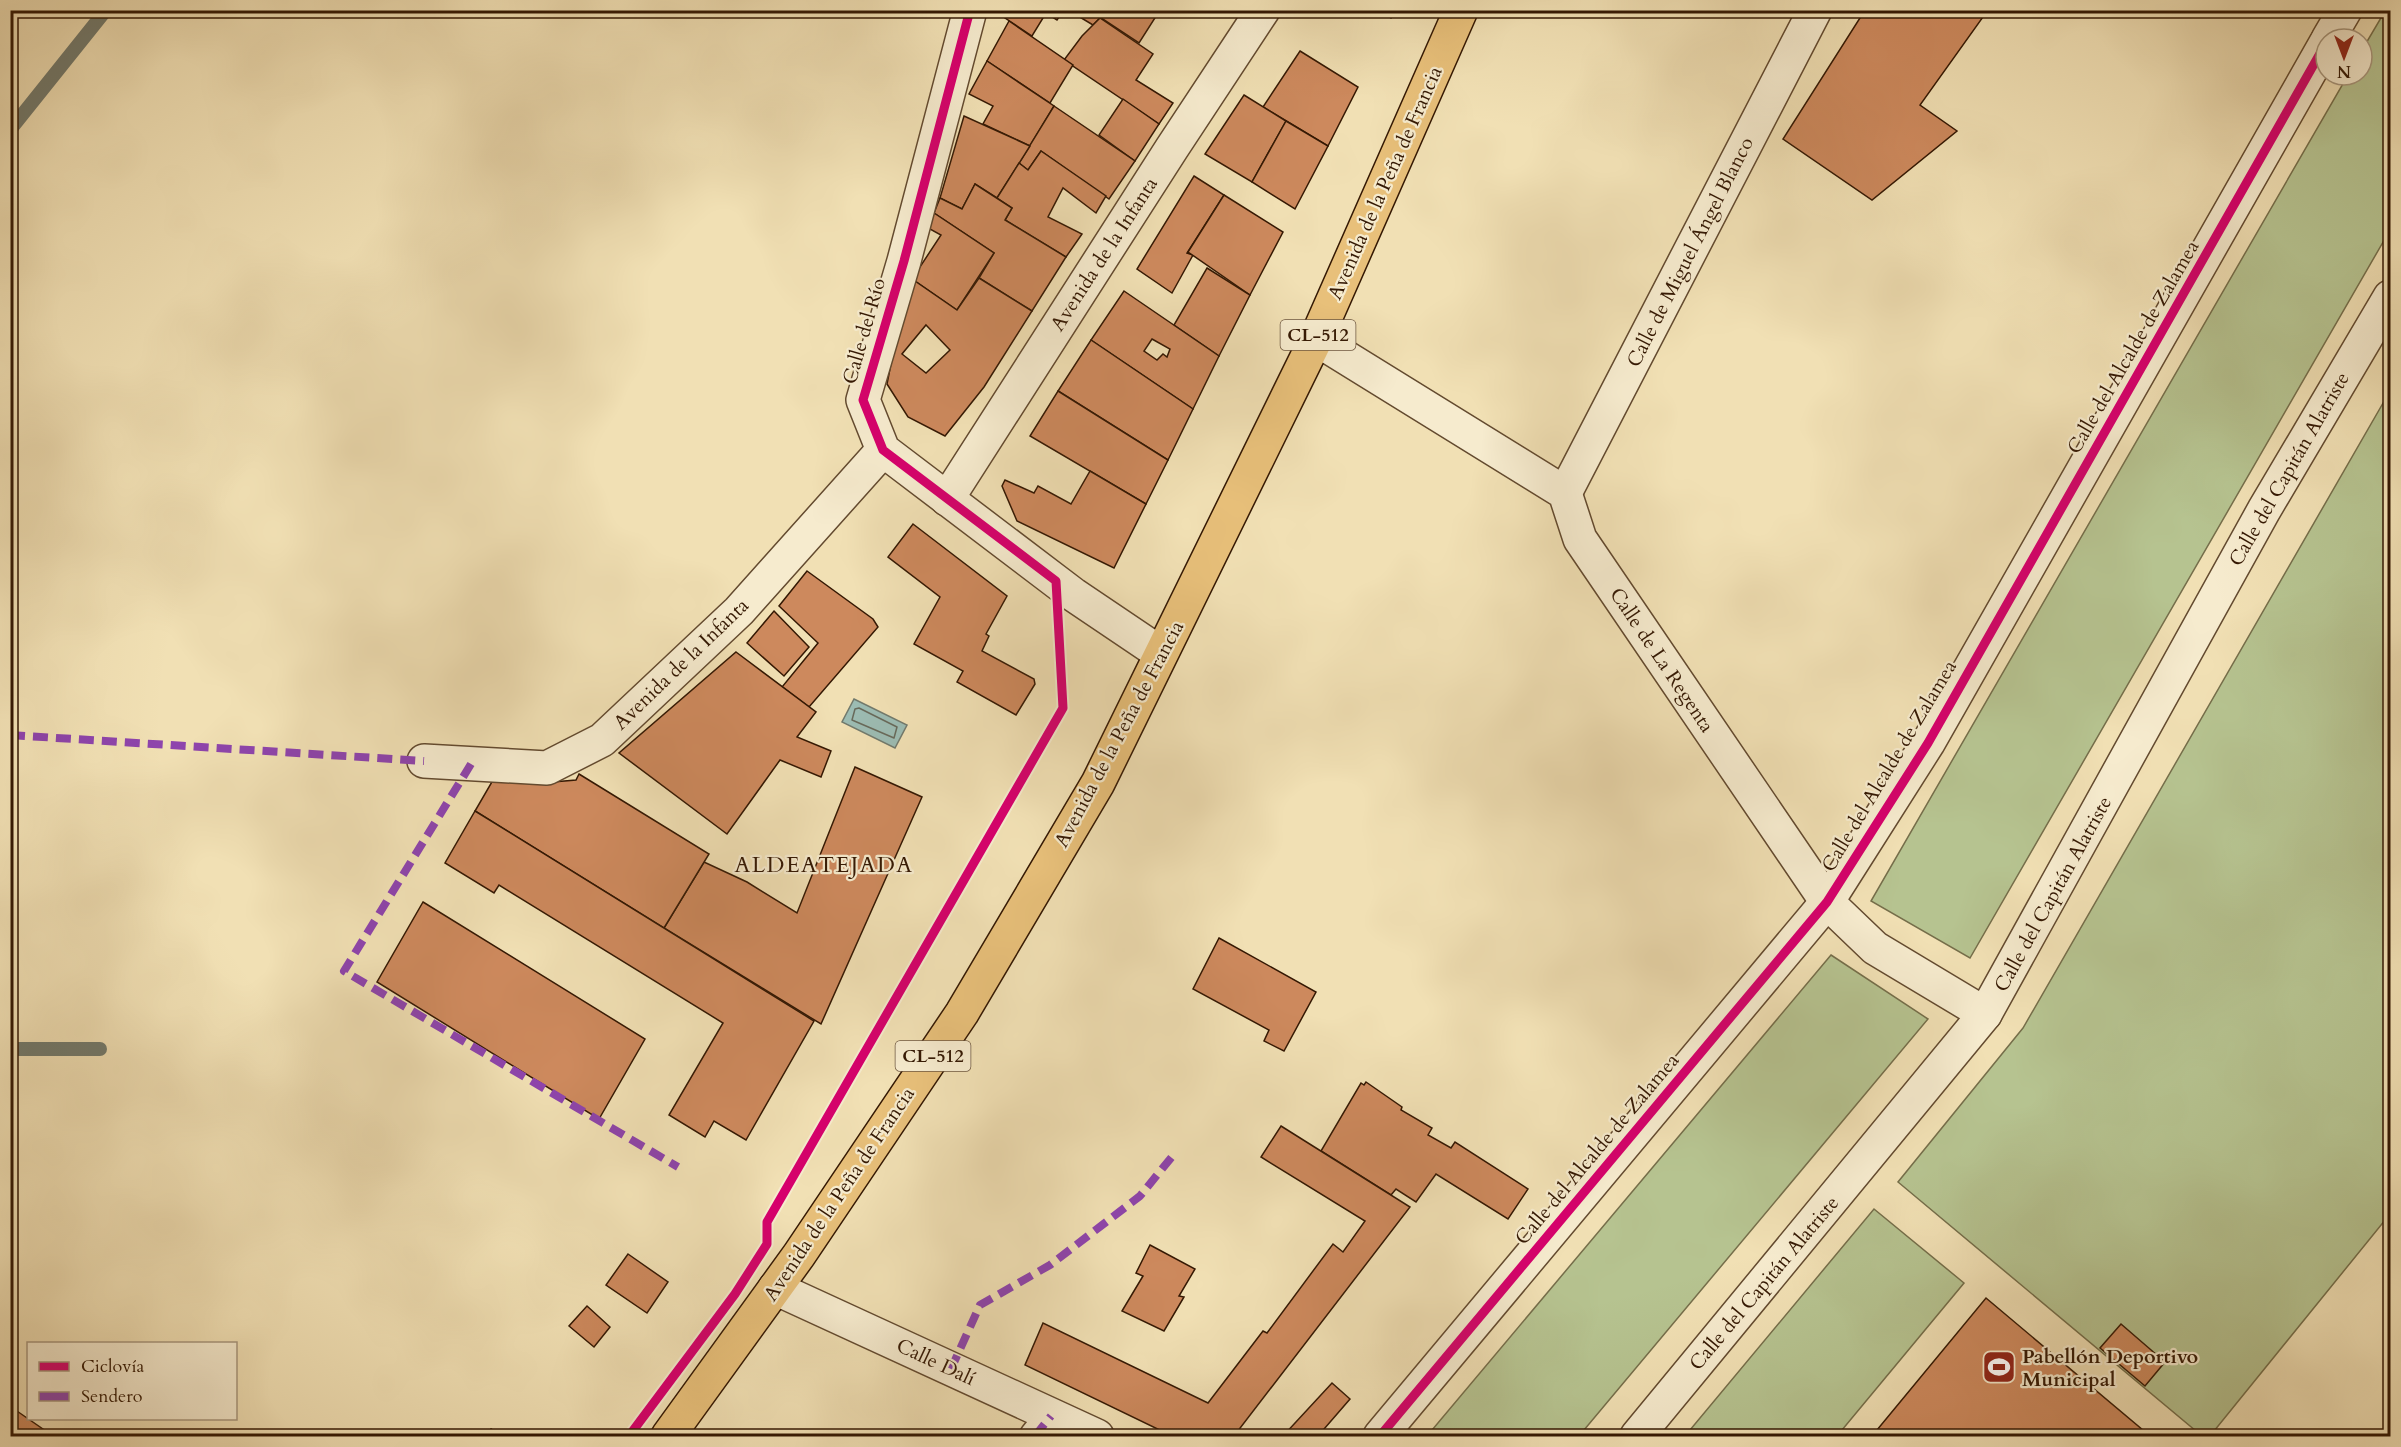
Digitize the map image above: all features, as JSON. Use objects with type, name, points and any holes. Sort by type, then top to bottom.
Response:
[{"type":"main road","name":"Avenida de la Peña de Francia","points":[[668,1437],[775,1288],[962,1014],[1098,783],[1316,339],[1461,10]]},
{"type":"street","name":"Calle del Río","points":[[883,450],[863,400],[904,261],[970,10]]},
{"type":"street","name":"Avenida de la Infanta","points":[[947,499],[1263,10]]},
{"type":"street","name":"Calle de Miguel Ángel Blanco","points":[[1565,494],[1815,10]]},
{"type":"street","points":[[2335,27],[2344,10]]},
{"type":"street","name":"Calle del Alcalde de Zalamea","points":[[1380,1437],[1827,902],[1928,743],[2314,64]]},
{"type":"street","name":"Calle del Capitán Alatriste","points":[[1637,1437],[1985,1014],[2264,510],[2391,297]]},
{"type":"street","points":[[1316,339],[1565,494]]},
{"type":"street","points":[[883,450],[1074,595],[1160,653]]},
{"type":"street","name":"Avenida de la Infanta","points":[[424,761],[547,768],[602,740],[739,611],[883,450]]},
{"type":"street","name":"Calle de La Regenta","points":[[1565,494],[1580,539],[1827,902],[1875,948],[1985,1014]]},
{"type":"street","name":"Calle Dalí","points":[[775,1288],[1043,1426],[1097,1437]]},
{"type":"green space","points":[[2385,11],[2390,11],[2390,230],[1970,958],[1871,901],[2341,87],[2374,87],[2374,30]]},
{"type":"green space","points":[[2390,391],[2390,1214],[2210,1436],[2202,1436],[1898,1182],[2023,1028]]},
{"type":"green space","points":[[1831,955],[1928,1019],[1579,1436],[1427,1436]]},
{"type":"green space","points":[[1874,1209],[1964,1283],[1837,1436],[1685,1436]]},
{"type":"water","points":[[854,699],[907,725],[895,748],[842,722]]},
{"type":"building","points":[[993,10],[1064,10],[1057,20],[1046,13],[1032,36]]},
{"type":"building","points":[[1068,10],[1089,10],[1100,18],[1093,25]]},
{"type":"building","points":[[1089,10],[1160,10],[1139,43]]},
{"type":"building","points":[[1378,10],[1395,10],[1391,18]]},
{"type":"building","points":[[1865,10],[1974,10],[1983,17],[1920,105],[1957,131],[1872,200],[1783,139]]},
{"type":"building","points":[[1974,10],[1987,10],[1983,17]]},
{"type":"building","points":[[1100,18],[1153,54],[1136,80],[1173,103],[1159,124],[1064,60],[1082,36]]},
{"type":"building","points":[[1009,21],[1073,65],[1050,103],[987,61]]},
{"type":"building","points":[[1300,51],[1358,87],[1328,146],[1263,107]]},
{"type":"building","points":[[987,61],[1054,106],[1030,146],[983,124],[993,106],[969,94]]},
{"type":"building","points":[[1244,95],[1286,121],[1252,182],[1205,154]]},
{"type":"building","points":[[1123,99],[1159,124],[1135,161],[1099,135]]},
{"type":"building","points":[[1054,106],[1135,161],[1109,199],[1041,151],[1028,170],[1019,163]]},
{"type":"building","points":[[964,116],[1030,146],[997,198],[975,184],[962,209],[940,198]]},
{"type":"building","points":[[1286,121],[1328,146],[1295,209],[1252,182]]},
{"type":"building","points":[[1041,151],[1106,196],[1096,213],[1063,188],[1048,217],[1082,234],[1066,257],[1005,220],[1012,208],[997,198],[1019,163],[1028,170]]},
{"type":"building","points":[[1194,176],[1224,195],[1187,253],[1193,255],[1172,293],[1137,269]]},
{"type":"building","points":[[975,184],[1012,208],[1005,220],[1066,257],[1032,311],[979,278],[994,253],[934,213],[940,198],[962,209]]},
{"type":"building","points":[[1224,195],[1283,232],[1250,295],[1188,252]]},
{"type":"building","points":[[934,213],[994,253],[957,310],[912,279],[941,235],[928,228]]},
{"type":"building","points":[[1207,268],[1250,295],[1219,356],[1174,325]]},
{"type":"building","points":[[979,278],[1032,311],[984,387],[945,436],[908,417],[887,384],[912,279],[957,310]],"holes":[[[926,325],[950,350],[926,373],[902,354]]]},
{"type":"building","points":[[1124,291],[1219,356],[1193,409],[1091,340]],"holes":[[[1152,339],[1170,349],[1167,357],[1163,354],[1157,360],[1144,351]]]},
{"type":"building","points":[[1091,340],[1193,409],[1168,460],[1058,391]]},
{"type":"building","points":[[1058,391],[1168,460],[1146,504],[1030,436]]},
{"type":"building","points":[[1090,471],[1146,504],[1114,568],[1017,521],[1002,486],[1005,480],[1034,493],[1038,486],[1071,504]]},
{"type":"building","points":[[913,524],[1007,596],[986,634],[989,636],[982,651],[1034,679],[1035,684],[1016,715],[957,682],[963,671],[914,644],[940,597],[888,557]]},
{"type":"building","points":[[807,571],[873,619],[878,627],[809,707],[782,687],[818,643],[779,606]]},
{"type":"building","points":[[774,611],[809,647],[784,676],[747,643]]},
{"type":"building","points":[[736,652],[816,712],[797,737],[831,751],[821,777],[780,760],[727,834],[619,753]]},
{"type":"building","points":[[855,767],[922,797],[821,1024],[664,928],[704,862],[747,882],[797,913]]},
{"type":"building","points":[[579,774],[709,854],[664,928],[475,811],[493,780],[541,783],[576,780]]},
{"type":"building","points":[[475,811],[814,1021],[746,1140],[714,1121],[705,1137],[669,1115],[723,1023],[499,885],[494,893],[445,863]]},
{"type":"building","points":[[423,902],[645,1039],[599,1119],[377,982]]},
{"type":"building","points":[[1219,938],[1316,992],[1284,1051],[1264,1041],[1269,1030],[1193,989]]},
{"type":"building","points":[[1366,1082],[1402,1107],[1401,1110],[1432,1128],[1428,1135],[1451,1148],[1455,1142],[1528,1189],[1508,1219],[1436,1174],[1416,1202],[1396,1189],[1391,1195],[1321,1151],[1361,1083],[1364,1085]]},
{"type":"building","points":[[1281,1126],[1410,1207],[1234,1436],[1172,1436],[1025,1365],[1043,1323],[1208,1403],[1263,1331],[1267,1333],[1333,1244],[1343,1252],[1365,1221],[1261,1157]]},
{"type":"building","points":[[1150,1245],[1195,1269],[1179,1296],[1184,1297],[1164,1331],[1122,1311],[1143,1276],[1136,1273]]},
{"type":"building","points":[[628,1254],[668,1282],[647,1313],[606,1285]]},
{"type":"building","name":"Pabellón Deportivo Municipal","points":[[1986,1298],[2150,1436],[1872,1436]]},
{"type":"building","points":[[587,1306],[610,1327],[594,1347],[569,1326]]},
{"type":"building","points":[[2121,1324],[2165,1362],[2145,1386],[2100,1348]]},
{"type":"building","points":[[1332,1383],[1350,1399],[1318,1436],[1283,1436]]},
{"type":"building","points":[[14,1409],[53,1436],[10,1436],[10,1416]]},
{"type":"building","points":[[491,1429],[503,1436],[486,1436]]},
{"type":"waterway","points":[[10,130],[106,10]]},
{"type":"waterway","points":[[10,1049],[100,1049]]},
{"type":"marked path","points":[[10,735],[424,761]]},
{"type":"marked path","points":[[471,764],[344,971],[678,1167]]},
{"type":"marked path","points":[[951,1369],[980,1305],[1050,1265],[1140,1196],[1175,1153]]},
{"type":"marked path","points":[[1035,1436],[1051,1416]]},
{"type":"cycle path","points":[[629,1436],[735,1294],[767,1244],[767,1222],[1063,708],[1056,581],[883,450],[863,400],[904,261],[970,10]]},
{"type":"cycle path","points":[[1380,1436],[1827,902],[1928,743],[2314,64]]},
{"type":"place","name":"Pabellón Deportivo Municipal","points":[[1999,1367]]},
{"type":"district","name":"ALDEATEJADA","points":[[824,865]]}]
